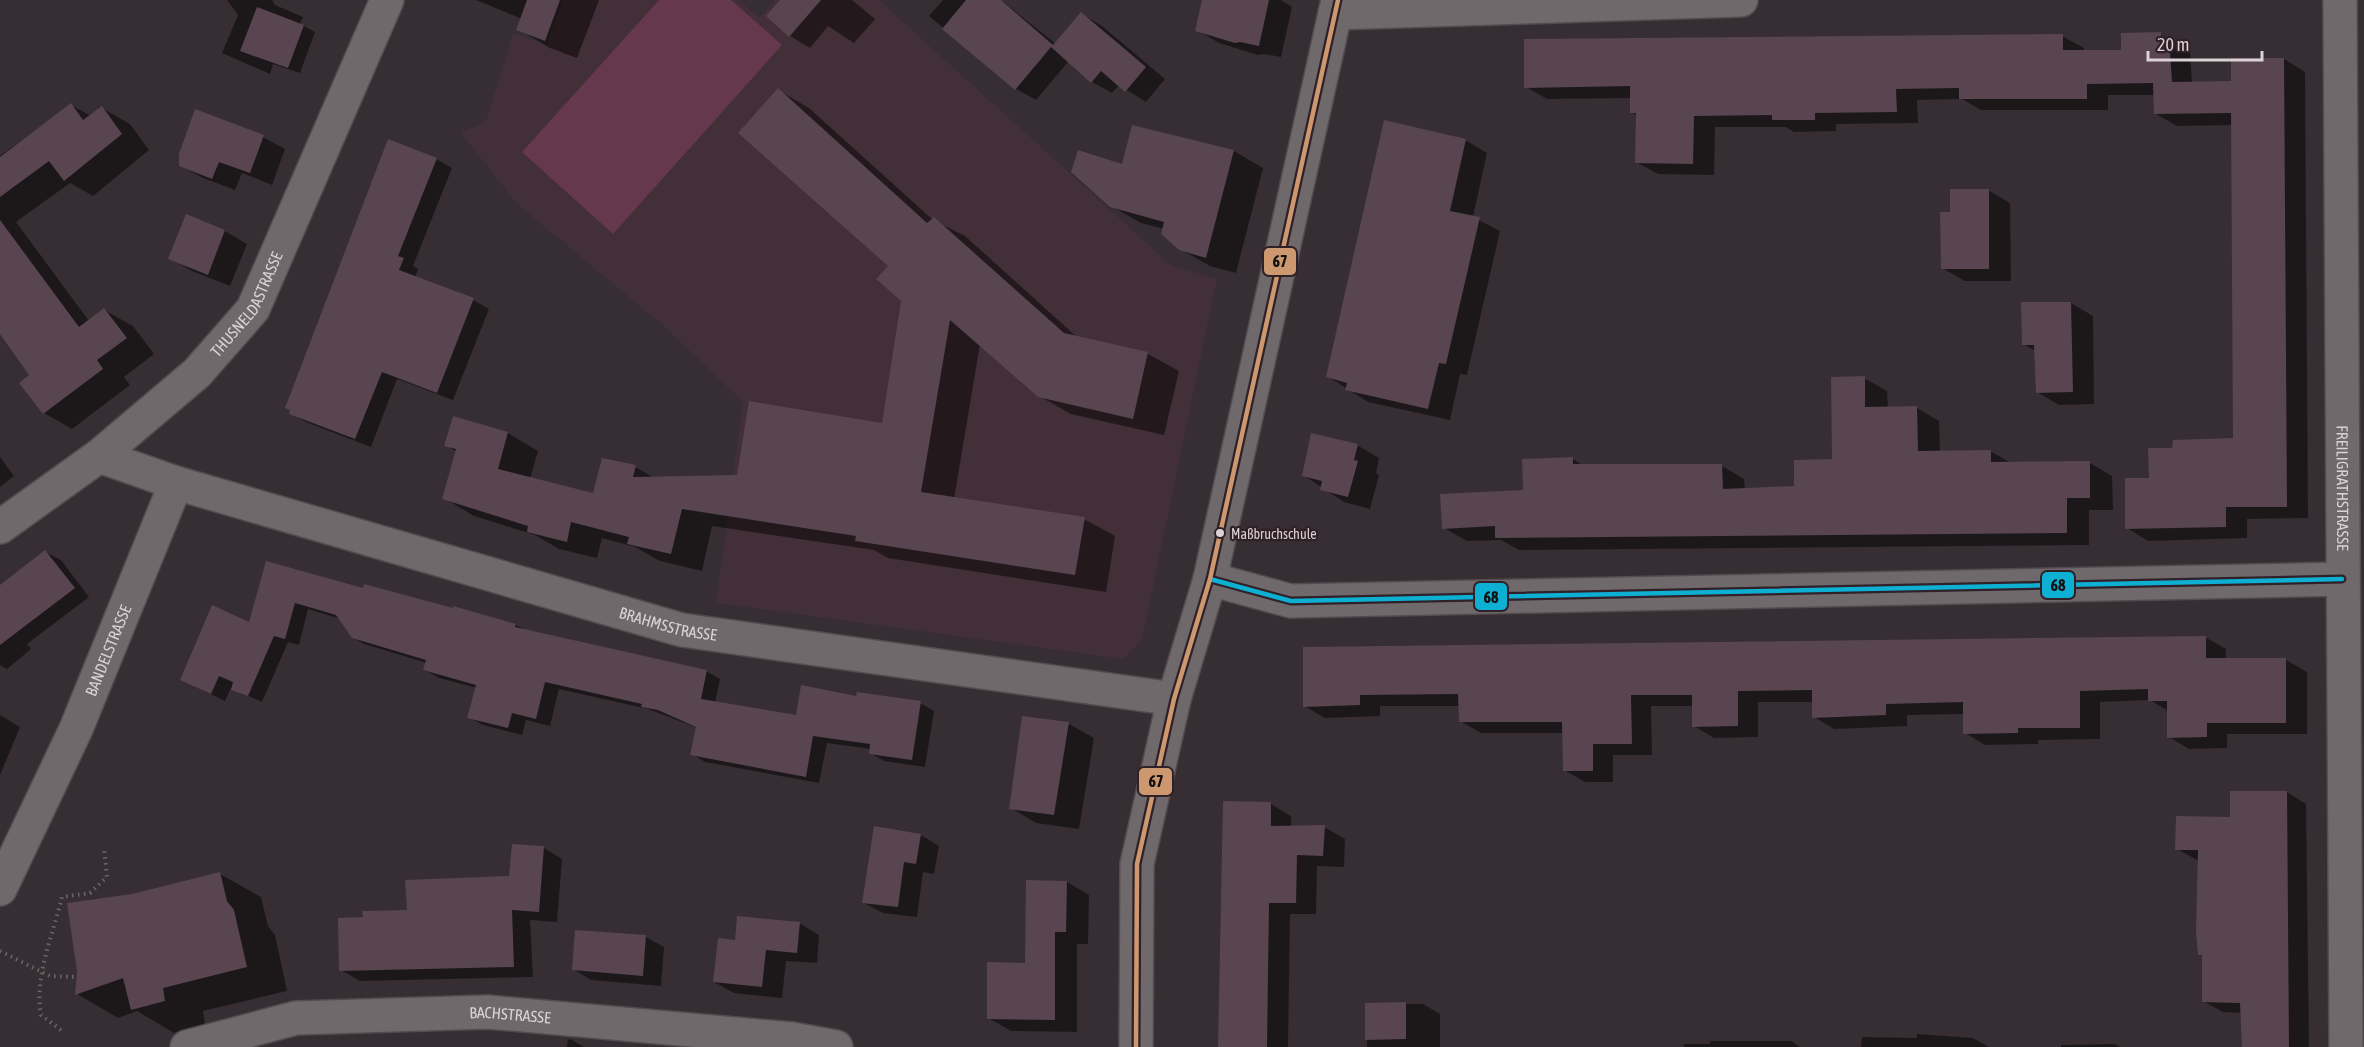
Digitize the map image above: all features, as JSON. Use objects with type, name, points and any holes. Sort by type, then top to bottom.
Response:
[{"type":"street","points":[[1136,1047],[1137,864],[1174,699],[1210,579],[1337,7],[1741,0]]},
{"type":"street","name":"FREILIGRATHSTRASSE","points":[[2340,0],[2346,1047]]},
{"type":"street","name":"THUSNELDASTRASSE","points":[[0,527],[99,456],[197,374],[253,309],[375,6]]},
{"type":"street","points":[[99,456],[177,483]]},
{"type":"street","name":"BRAHMSSTRASSE","points":[[177,483],[682,630],[1174,699]]},
{"type":"street","name":"BANDELSTRASSE","points":[[0,889],[76,729],[177,483]]},
{"type":"street","points":[[1210,579],[1292,601],[2342,579]]},
{"type":"street","name":"BACHSTRASSE","points":[[187,1047],[296,1018],[488,1012],[792,1040],[836,1047]]},
{"type":"path","points":[[61,1030],[41,1015],[39,1005],[43,972],[62,897],[90,893],[107,877],[104,847]]},
{"type":"path","points":[[0,951],[50,976],[77,977]]},
{"type":"shaded area","points":[[563,0],[739,0],[759,18],[775,0],[879,0],[1171,265],[1217,279],[1142,641],[1123,659],[716,603],[743,402],[666,328],[517,204],[461,133],[486,121],[513,33],[547,45]]},
{"type":"shaded area","points":[[659,0],[731,0],[782,45],[613,234],[522,152]]},
{"type":"building","points":[[527,0],[560,0],[545,41],[516,30]]},
{"type":"building","points":[[780,0],[821,0],[789,37],[766,16]]},
{"type":"building","points":[[966,0],[1001,0],[1053,45],[1081,12],[1146,67],[1125,92],[1101,71],[1091,83],[1051,47],[1015,90],[942,29]]},
{"type":"building","points":[[1202,0],[1269,0],[1259,46],[1235,43],[1195,31]]},
{"type":"building","points":[[257,7],[304,25],[288,68],[240,51]]},
{"type":"building","points":[[2161,32],[2161,38],[2169,38],[2172,82],[2231,81],[2231,58],[2284,58],[2287,507],[2226,507],[2226,527],[2125,529],[2125,478],[2149,478],[2148,448],[2172,448],[2173,440],[2233,438],[2231,113],[2154,114],[2153,83],[2087,84],[2087,99],[1959,99],[1959,88],[1896,89],[1897,112],[1815,113],[1815,120],[1772,120],[1772,115],[1694,116],[1693,164],[1635,163],[1636,113],[1630,113],[1630,86],[1524,88],[1524,39],[2063,34],[2063,50],[2121,50],[2121,33]]},
{"type":"building","points":[[778,88],[927,223],[934,217],[1064,333],[1148,352],[1133,419],[1038,397],[950,320],[921,492],[1085,517],[1075,575],[855,541],[856,536],[682,509],[671,554],[627,544],[629,537],[571,522],[567,542],[527,532],[528,526],[442,499],[456,449],[444,446],[453,416],[508,432],[498,469],[593,493],[602,458],[636,465],[633,477],[737,475],[749,401],[882,423],[901,301],[876,279],[888,266],[738,133]]},
{"type":"building","points":[[71,103],[83,120],[102,106],[122,134],[64,181],[49,161],[0,197],[0,157]]},
{"type":"building","points":[[195,109],[264,135],[250,173],[219,162],[212,179],[179,166],[179,154]]},
{"type":"building","points":[[1384,120],[1466,139],[1450,211],[1480,217],[1446,364],[1439,363],[1428,409],[1345,390],[1347,383],[1326,377]]},
{"type":"building","points":[[1132,125],[1234,150],[1206,258],[1179,250],[1161,234],[1164,222],[1110,207],[1071,172],[1078,150],[1122,164]]},
{"type":"building","points":[[388,139],[437,158],[398,256],[404,258],[399,270],[474,298],[437,393],[382,372],[355,439],[289,414],[290,410],[285,408]]},
{"type":"building","points":[[1950,189],[1989,189],[1989,269],[1941,269],[1940,212],[1950,212]]},
{"type":"building","points":[[186,214],[225,230],[208,275],[168,259]]},
{"type":"building","points":[[0,220],[79,327],[104,308],[127,338],[97,360],[103,369],[43,414],[19,383],[29,375],[0,334]]},
{"type":"building","points":[[2021,302],[2071,302],[2073,392],[2036,393],[2034,345],[2022,345]]},
{"type":"building","points":[[1865,376],[1865,407],[1917,406],[1918,451],[1991,450],[1991,462],[2090,461],[2090,498],[2067,498],[2067,533],[1495,538],[1495,526],[1442,529],[1440,494],[1523,490],[1522,459],[1573,457],[1573,464],[1722,464],[1723,489],[1794,486],[1794,460],[1832,459],[1831,377]]},
{"type":"building","points":[[1311,433],[1358,444],[1354,460],[1358,461],[1348,497],[1320,490],[1322,481],[1302,476]]},
{"type":"building","points":[[45,550],[75,588],[0,645],[0,585]]},
{"type":"building","points":[[266,561],[363,588],[364,584],[453,608],[453,606],[516,624],[515,627],[707,670],[701,699],[796,715],[801,685],[856,696],[857,692],[921,701],[912,760],[869,754],[870,744],[813,736],[806,777],[690,755],[696,727],[658,710],[641,707],[642,704],[545,682],[536,719],[512,713],[508,728],[467,718],[476,685],[423,670],[426,660],[352,638],[336,615],[295,603],[285,639],[274,636],[248,696],[231,690],[233,682],[219,676],[211,694],[180,680],[212,605],[249,622]]},
{"type":"building","points":[[2206,636],[2206,658],[2286,658],[2286,723],[2207,723],[2207,737],[2167,738],[2167,701],[2148,701],[2148,689],[2080,691],[2080,728],[2018,728],[2018,733],[1963,734],[1963,702],[1886,704],[1886,715],[1812,718],[1812,690],[1738,691],[1738,726],[1692,727],[1692,695],[1631,695],[1632,744],[1593,744],[1593,771],[1563,771],[1562,722],[1459,722],[1458,694],[1360,695],[1360,705],[1303,707],[1303,647]]},
{"type":"building","points":[[1022,716],[1069,722],[1054,815],[1009,809]]},
{"type":"building","points":[[2230,791],[2287,791],[2289,1047],[2242,1047],[2240,1003],[2202,1002],[2202,955],[2198,955],[2196,931],[2198,850],[2175,850],[2176,816],[2230,817]]},
{"type":"building","points":[[1223,801],[1271,802],[1271,826],[1325,825],[1323,856],[1297,855],[1296,903],[1269,903],[1267,1047],[1218,1047]]},
{"type":"building","points":[[874,826],[921,834],[916,864],[904,862],[898,907],[862,903]]},
{"type":"building","points":[[512,844],[544,846],[539,912],[512,910],[514,967],[339,971],[338,918],[363,917],[362,911],[407,910],[405,880],[509,876]]},
{"type":"building","points":[[220,872],[227,901],[234,910],[247,967],[163,988],[165,1001],[131,1010],[123,978],[75,995],[77,971],[67,903],[132,894]]},
{"type":"building","points":[[1026,880],[1067,881],[1066,932],[1055,932],[1055,1020],[987,1019],[987,962],[1025,963]]},
{"type":"building","points":[[737,916],[800,922],[797,953],[766,950],[762,987],[713,982],[718,938],[735,940]]},
{"type":"building","points":[[575,930],[646,935],[643,976],[572,970]]},
{"type":"building","points":[[1406,1002],[1406,1039],[1365,1040],[1365,1003]]},
{"type":"transit line","name":"67","points":[[1136,1047],[1137,864],[1174,699],[1210,579],[1338,0]]},
{"type":"transit line","name":"68","points":[[1210,579],[1291,601],[2342,579]]},
{"type":"place","name":"Maßbruchschule","points":[[1220,533]]}]
